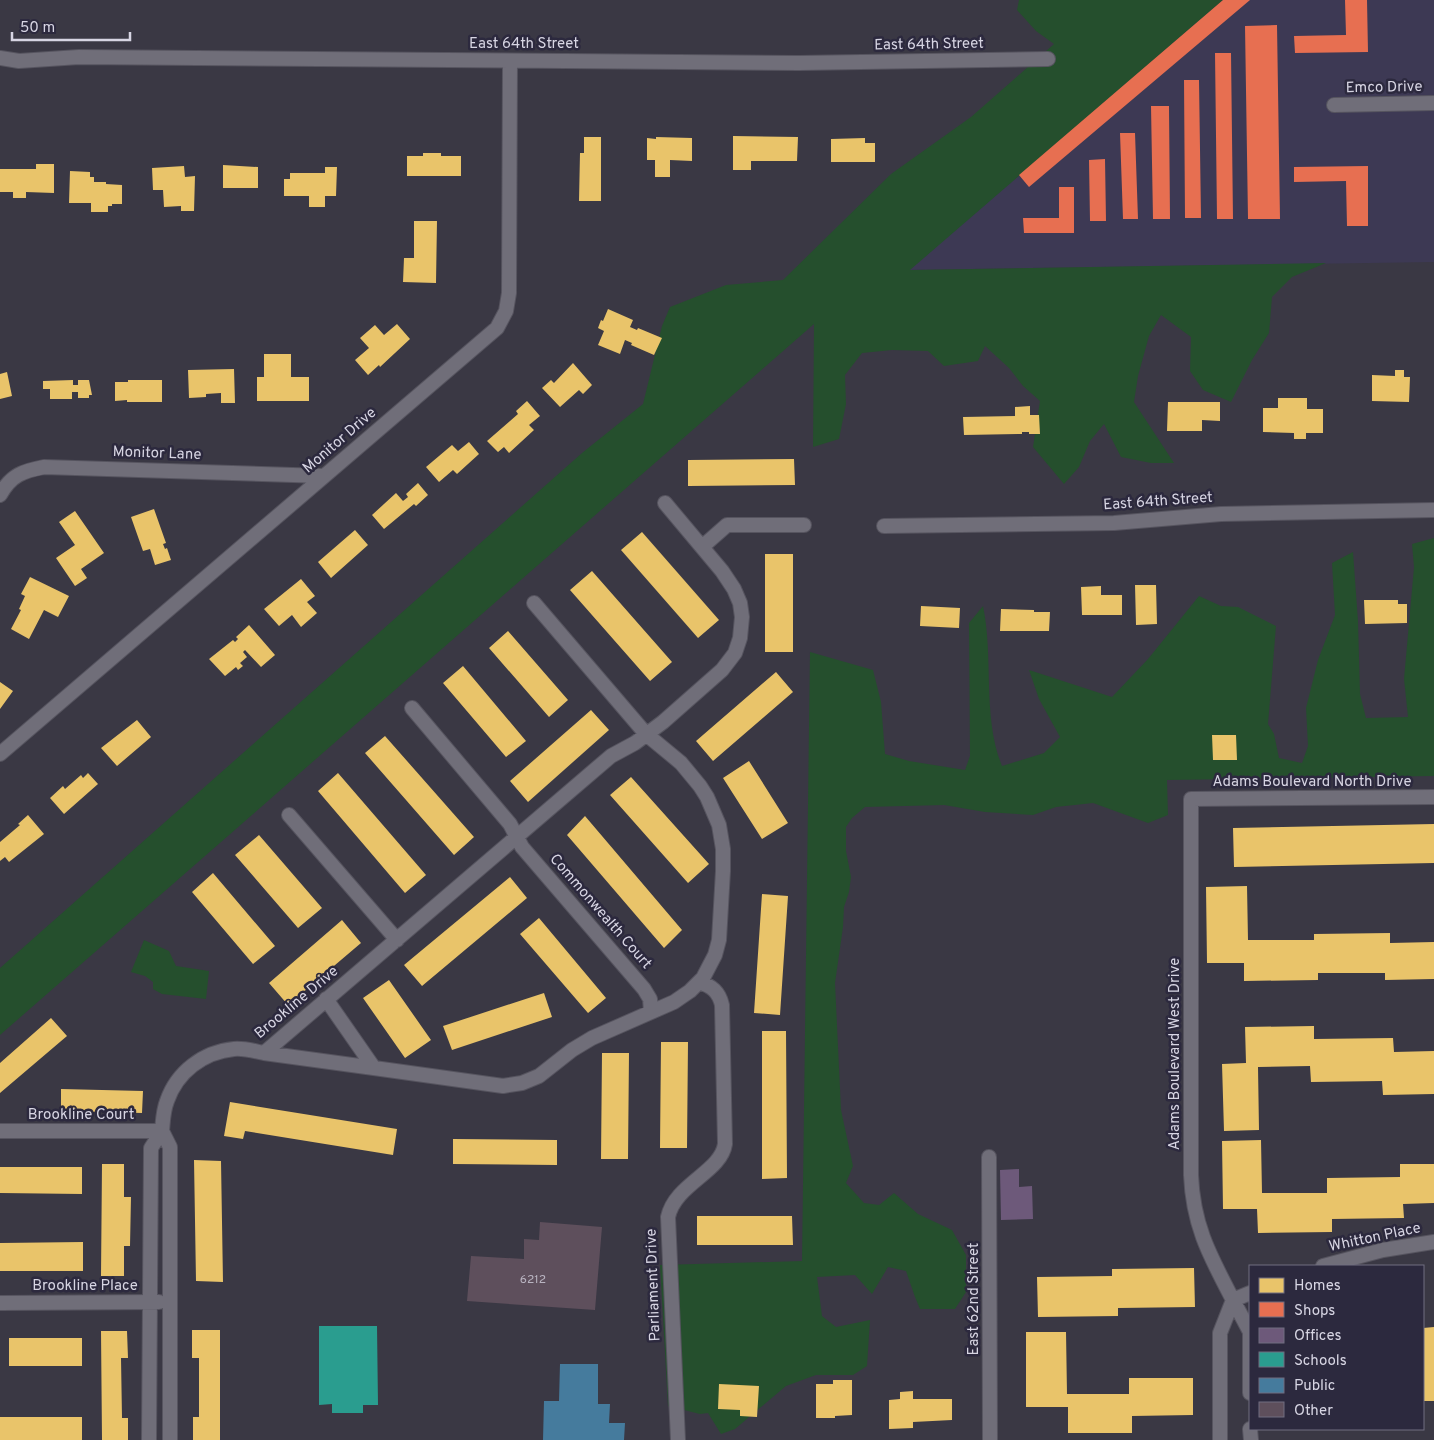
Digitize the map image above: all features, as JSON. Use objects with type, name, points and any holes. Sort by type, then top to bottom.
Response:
[{"type":"street","name":"East 64th Street","points":[[0,58],[19,61],[79,57],[816,63],[1048,59]]},
{"type":"street","name":"Monitor Drive","points":[[0,754],[494,331],[504,316],[509,294],[510,61]]},
{"type":"street","name":"Emco Drive","points":[[1334,105],[1434,103]]},
{"type":"street","name":"Monitor Lane","points":[[0,494],[16,475],[32,468],[44,467],[324,476]]},
{"type":"street","name":"Brookline Drive","points":[[150,1440],[151,1148],[162,1131],[164,1109],[169,1095],[177,1082],[192,1065],[212,1054],[234,1049],[264,1053],[611,756],[646,734],[722,670],[735,653],[740,638],[742,617],[737,596],[727,577],[665,503]]},
{"type":"street","name":"East 64th Street","points":[[884,526],[1114,523],[1221,514],[1434,510]]},
{"type":"street","points":[[702,547],[727,525],[804,525]]},
{"type":"street","points":[[264,1053],[497,1086],[522,1083],[540,1076],[572,1050],[592,1038],[674,1002],[699,982],[711,964],[719,940],[724,864],[718,825],[707,797],[689,771],[646,734],[534,603]]},
{"type":"street","points":[[412,708],[510,824],[517,837]]},
{"type":"street","name":"Adams Boulevard North Drive","points":[[1191,799],[1434,797]]},
{"type":"street","name":"Adams Boulevard West Drive","points":[[1191,799],[1192,1189],[1196,1220],[1203,1241],[1249,1330]]},
{"type":"street","points":[[289,815],[397,940]]},
{"type":"street","name":"Commonwealth Court","points":[[517,837],[522,847],[644,989],[649,997],[652,1011]]},
{"type":"street","name":"Parliament Drive","points":[[678,1440],[668,1217],[672,1204],[678,1196],[719,1158],[725,1144],[722,1005],[716,990],[699,982]]},
{"type":"street","points":[[326,999],[374,1068]]},
{"type":"street","name":"Brookline Court","points":[[0,1131],[162,1131]]},
{"type":"street","name":"Brookline Drive","points":[[162,1131],[170,1147],[170,1440]]},
{"type":"street","name":"East 62nd Street","points":[[989,1157],[990,1440]]},
{"type":"street","name":"Whitton Place","points":[[1327,1265],[1383,1250],[1434,1242]]},
{"type":"street","points":[[1220,1440],[1220,1333],[1233,1300],[1249,1293]]},
{"type":"street","name":"Brookline Place","points":[[0,1303],[169,1302]]},
{"type":"shaded area","points":[[1223,0],[1434,0],[1434,262],[909,270]]},
{"type":"green space","points":[[1019,0],[1223,0],[910,270],[1326,263],[1292,277],[1272,297],[1269,333],[1252,360],[1231,402],[1203,390],[1190,371],[1191,337],[1161,315],[1149,336],[1138,376],[1134,402],[1174,463],[1151,463],[1121,457],[1104,424],[1090,441],[1079,467],[1064,484],[1033,447],[1040,401],[985,346],[978,361],[944,366],[928,351],[892,350],[862,353],[845,375],[846,404],[839,439],[813,447],[814,324],[0,1035],[0,968],[582,453],[643,404],[662,326],[670,307],[726,285],[783,280],[891,174],[971,117],[1054,44],[1036,31],[1017,10]]},
{"type":"green space","points":[[1434,538],[1434,776],[1167,780],[1168,815],[1148,823],[1093,803],[1056,807],[1033,815],[985,812],[944,805],[865,807],[852,818],[846,827],[846,851],[851,877],[844,907],[835,983],[841,1110],[853,1166],[846,1183],[864,1203],[879,1205],[894,1193],[918,1214],[952,1230],[966,1255],[966,1292],[955,1309],[920,1309],[906,1271],[888,1267],[872,1294],[855,1275],[817,1277],[822,1316],[836,1327],[870,1320],[867,1366],[853,1375],[816,1375],[786,1386],[735,1429],[721,1434],[708,1413],[700,1414],[668,1406],[660,1265],[802,1261],[810,652],[873,670],[881,702],[885,754],[909,761],[965,770],[970,756],[969,623],[983,606],[988,646],[992,727],[1002,766],[1044,753],[1060,737],[1039,699],[1029,670],[1112,697],[1148,659],[1199,596],[1221,606],[1238,607],[1276,626],[1268,724],[1274,734],[1279,758],[1302,763],[1308,746],[1306,708],[1318,660],[1335,615],[1332,563],[1353,552],[1358,621],[1360,694],[1366,718],[1408,717],[1404,679],[1414,567],[1412,544]]},
{"type":"green space","points":[[144,940],[169,951],[176,966],[209,971],[206,999],[162,994],[153,989],[153,982],[145,976],[131,972]]},
{"type":"building: Homes","points":[[733,136],[798,137],[797,161],[751,161],[751,170],[733,170]]},
{"type":"building: Homes","points":[[584,137],[601,137],[601,201],[579,201],[580,153],[584,153]]},
{"type":"building: Homes","points":[[656,137],[692,138],[692,161],[670,160],[670,177],[655,177],[655,160],[647,160],[647,138],[656,139]]},
{"type":"building: Homes","points":[[865,138],[865,143],[875,143],[875,162],[831,162],[831,139]]},
{"type":"building: Homes","points":[[423,153],[441,153],[441,156],[461,156],[461,176],[407,176],[407,156],[423,156]]},
{"type":"building: Homes","points":[[36,164],[54,164],[54,193],[26,192],[26,198],[13,198],[13,192],[0,192],[0,169],[36,169]]},
{"type":"building: Homes","points":[[223,165],[258,167],[258,188],[223,188]]},
{"type":"building: Homes","points":[[184,166],[185,177],[195,176],[194,211],[181,211],[181,206],[164,207],[163,190],[153,190],[152,168]]},
{"type":"building: Homes","points":[[325,167],[337,167],[336,196],[325,196],[325,207],[309,207],[309,196],[284,196],[284,179],[290,179],[290,173],[325,173]]},
{"type":"building: Homes","points":[[70,171],[90,172],[90,177],[94,177],[94,182],[122,185],[122,204],[108,206],[108,212],[91,212],[91,203],[69,203]]},
{"type":"building: Homes","points":[[414,221],[437,221],[436,283],[403,282],[404,258],[414,258]]},
{"type":"building: Homes","points":[[608,309],[633,320],[630,327],[637,330],[638,328],[662,338],[654,355],[631,345],[632,343],[625,340],[620,354],[598,345],[604,331],[598,328]]},
{"type":"building: Homes","points":[[397,324],[410,339],[380,367],[379,365],[368,375],[355,360],[369,348],[360,338],[375,325],[384,335]]},
{"type":"building: Homes","points":[[264,354],[291,354],[291,377],[309,377],[309,401],[257,401],[257,377],[264,377]]},
{"type":"building: Homes","points":[[573,363],[592,385],[583,394],[579,390],[560,407],[542,388],[551,380],[554,383]]},
{"type":"building: Homes","points":[[234,369],[235,403],[221,403],[221,393],[206,394],[206,397],[189,398],[188,370]]},
{"type":"building: Homes","points":[[1395,370],[1404,370],[1404,377],[1410,377],[1409,402],[1372,401],[1372,375],[1395,376]]},
{"type":"building: Homes","points":[[7,372],[12,396],[0,399],[0,374]]},
{"type":"building: Homes","points":[[73,380],[73,385],[78,385],[78,380],[89,380],[92,395],[89,395],[89,398],[78,398],[78,392],[72,392],[72,399],[50,399],[50,389],[43,389],[43,381]]},
{"type":"building: Homes","points":[[128,380],[162,380],[162,402],[115,401],[115,382],[128,382]]},
{"type":"building: Homes","points":[[1278,398],[1307,398],[1307,409],[1323,409],[1323,433],[1306,433],[1306,439],[1294,439],[1294,433],[1263,432],[1263,408],[1278,408]]},
{"type":"building: Homes","points":[[527,401],[540,416],[529,425],[534,430],[509,453],[504,447],[498,452],[487,441],[518,414],[516,411]]},
{"type":"building: Homes","points":[[1168,402],[1220,402],[1220,421],[1202,420],[1202,431],[1167,431]]},
{"type":"building: Homes","points":[[1030,406],[1030,415],[1039,415],[1040,434],[1022,432],[1022,434],[964,435],[963,417],[1015,416],[1015,407]]},
{"type":"building: Homes","points":[[469,442],[479,454],[457,474],[453,470],[439,482],[426,467],[452,445],[458,451]]},
{"type":"building: Homes","points":[[794,459],[795,485],[688,486],[688,460]]},
{"type":"building: Homes","points":[[418,483],[428,495],[384,529],[372,515],[396,493],[403,501],[408,497],[406,494]]},
{"type":"building: Homes","points":[[154,509],[166,543],[163,544],[165,549],[167,548],[171,560],[155,565],[150,549],[143,551],[131,517]]},
{"type":"building: Homes","points":[[75,511],[104,553],[81,569],[87,578],[75,586],[56,558],[75,545],[59,522]]},
{"type":"building: Homes","points":[[355,530],[368,545],[331,578],[318,562]]},
{"type":"building: Homes","points":[[642,532],[719,620],[698,638],[621,550]]},
{"type":"building: Homes","points":[[765,554],[793,554],[793,652],[765,652]]},
{"type":"building: Homes","points":[[592,571],[672,662],[650,681],[570,590]]},
{"type":"building: Homes","points":[[30,577],[69,596],[58,617],[44,610],[29,639],[11,629],[21,610],[19,609],[25,596],[21,594]]},
{"type":"building: Homes","points":[[301,579],[315,596],[307,602],[317,613],[301,627],[292,615],[279,626],[264,609]]},
{"type":"building: Homes","points":[[1135,585],[1156,585],[1157,624],[1136,625]]},
{"type":"building: Homes","points":[[1101,586],[1101,595],[1122,595],[1122,615],[1082,615],[1081,587]]},
{"type":"building: Homes","points":[[1364,600],[1398,600],[1398,604],[1407,604],[1407,623],[1365,624]]},
{"type":"building: Homes","points":[[921,606],[960,608],[959,628],[920,626]]},
{"type":"building: Homes","points":[[1001,609],[1050,612],[1049,631],[1000,631]]},
{"type":"building: Homes","points":[[249,625],[275,655],[261,667],[245,650],[243,652],[247,657],[240,663],[243,666],[238,670],[236,667],[225,676],[209,659],[233,640],[235,642],[238,639],[236,637]]},
{"type":"building: Homes","points":[[508,631],[568,700],[549,717],[489,648]]},
{"type":"building: Homes","points":[[463,666],[526,741],[506,757],[443,683]]},
{"type":"building: Homes","points":[[776,672],[793,692],[713,761],[696,741]]},
{"type":"building: Homes","points":[[0,682],[13,691],[0,709]]},
{"type":"building: Homes","points":[[591,710],[609,730],[528,802],[510,781]]},
{"type":"building: Homes","points":[[137,720],[151,737],[117,766],[101,748]]},
{"type":"building: Homes","points":[[1212,735],[1236,735],[1237,760],[1213,760]]},
{"type":"building: Homes","points":[[385,736],[474,837],[454,855],[365,753]]},
{"type":"building: Homes","points":[[749,761],[788,823],[762,839],[723,778]]},
{"type":"building: Homes","points":[[88,773],[98,784],[64,814],[50,798],[63,786],[65,789],[81,775],[83,778]]},
{"type":"building: Homes","points":[[338,773],[426,875],[405,893],[318,791]]},
{"type":"building: Homes","points":[[631,777],[709,864],[688,883],[610,795]]},
{"type":"building: Homes","points":[[28,815],[44,834],[9,862],[5,857],[0,861],[0,842],[20,825],[18,824]]},
{"type":"building: Homes","points":[[585,816],[682,930],[664,948],[567,835]]},
{"type":"building: Homes","points":[[1434,824],[1434,863],[1234,867],[1233,828]]},
{"type":"building: Homes","points":[[259,835],[322,908],[298,928],[235,855]]},
{"type":"building: Homes","points":[[213,873],[275,946],[253,964],[192,892]]},
{"type":"building: Homes","points":[[510,877],[527,898],[422,986],[404,965]]},
{"type":"building: Homes","points":[[1247,886],[1248,940],[1314,940],[1314,934],[1390,933],[1390,943],[1434,942],[1434,979],[1385,980],[1385,973],[1318,973],[1318,980],[1244,981],[1244,963],[1207,963],[1206,887]]},
{"type":"building: Homes","points":[[762,894],[788,896],[780,1015],[754,1013]]},
{"type":"building: Homes","points":[[539,918],[606,998],[588,1013],[520,934]]},
{"type":"building: Homes","points":[[342,920],[361,943],[288,1005],[269,983]]},
{"type":"building: Homes","points":[[389,980],[431,1040],[405,1058],[363,998]]},
{"type":"building: Homes","points":[[544,993],[552,1017],[452,1050],[443,1026]]},
{"type":"building: Homes","points":[[51,1018],[67,1036],[0,1093],[0,1063]]},
{"type":"building: Homes","points":[[1314,1026],[1314,1039],[1393,1038],[1394,1052],[1434,1051],[1434,1094],[1383,1095],[1382,1081],[1311,1082],[1310,1066],[1258,1067],[1259,1130],[1224,1131],[1222,1064],[1246,1063],[1245,1027]]},
{"type":"building: Homes","points":[[762,1031],[786,1031],[787,1178],[762,1179]]},
{"type":"building: Homes","points":[[661,1042],[688,1042],[687,1148],[660,1148]]},
{"type":"building: Homes","points":[[602,1053],[629,1053],[628,1159],[601,1159]]},
{"type":"building: Homes","points":[[61,1089],[143,1091],[142,1113],[61,1111]]},
{"type":"building: Homes","points":[[230,1102],[397,1129],[393,1155],[245,1131],[243,1139],[224,1136]]},
{"type":"building: Homes","points":[[453,1139],[557,1140],[557,1165],[453,1164]]},
{"type":"building: Homes","points":[[1261,1140],[1262,1193],[1327,1193],[1327,1178],[1400,1177],[1400,1164],[1434,1164],[1434,1203],[1403,1204],[1404,1218],[1332,1219],[1332,1232],[1258,1233],[1257,1209],[1223,1209],[1222,1141]]},
{"type":"building: Homes","points":[[194,1160],[221,1161],[223,1282],[196,1281]]},
{"type":"building: Homes","points":[[102,1164],[124,1164],[124,1197],[131,1197],[130,1246],[124,1246],[124,1276],[101,1276]]},
{"type":"building: Homes","points":[[0,1167],[82,1167],[82,1194],[0,1193]]},
{"type":"building: Homes","points":[[697,1216],[792,1216],[793,1245],[697,1245]]},
{"type":"building: Homes","points":[[83,1242],[83,1271],[0,1271],[0,1243]]},
{"type":"building: Homes","points":[[1194,1268],[1195,1307],[1118,1308],[1118,1316],[1038,1317],[1037,1277],[1112,1276],[1112,1269]]},
{"type":"building: Homes","points":[[1434,1327],[1434,1401],[1424,1401],[1424,1328]]},
{"type":"building: Homes","points":[[192,1330],[220,1330],[220,1440],[193,1440],[193,1417],[199,1417],[199,1358],[192,1358]]},
{"type":"building: Homes","points":[[101,1331],[127,1331],[128,1358],[121,1358],[122,1418],[128,1418],[128,1440],[102,1440]]},
{"type":"building: Homes","points":[[1026,1332],[1066,1332],[1067,1394],[1129,1394],[1129,1378],[1193,1378],[1193,1415],[1132,1416],[1132,1433],[1068,1433],[1068,1407],[1026,1407]]},
{"type":"building: Homes","points":[[9,1338],[82,1338],[82,1366],[9,1366]]},
{"type":"building: Homes","points":[[833,1380],[852,1380],[852,1415],[835,1416],[835,1418],[816,1418],[816,1384],[833,1384]]},
{"type":"building: Homes","points":[[719,1384],[759,1386],[757,1417],[740,1416],[740,1410],[718,1409]]},
{"type":"building: Homes","points":[[913,1391],[913,1399],[952,1399],[952,1420],[913,1422],[913,1428],[889,1429],[889,1400],[900,1399],[900,1392]]},
{"type":"building: Homes","points":[[0,1417],[82,1417],[82,1440],[0,1440]]},
{"type":"building: Shops","points":[[1223,0],[1250,0],[1029,187],[1019,175]]},
{"type":"building: Shops","points":[[1345,0],[1367,0],[1368,52],[1295,53],[1294,36],[1346,35]]},
{"type":"building: Shops","points":[[1277,25],[1280,219],[1248,219],[1245,26]]},
{"type":"building: Shops","points":[[1215,53],[1231,53],[1233,219],[1217,219]]},
{"type":"building: Shops","points":[[1184,80],[1199,80],[1201,218],[1185,218]]},
{"type":"building: Shops","points":[[1151,106],[1169,106],[1170,219],[1153,219]]},
{"type":"building: Shops","points":[[1120,133],[1135,133],[1138,219],[1123,219]]},
{"type":"building: Shops","points":[[1105,159],[1106,221],[1090,221],[1089,160]]},
{"type":"building: Shops","points":[[1368,166],[1368,226],[1347,226],[1346,181],[1294,182],[1294,167]]},
{"type":"building: Shops","points":[[1059,187],[1074,187],[1074,233],[1024,233],[1023,218],[1059,218]]},
{"type":"building: Offices","points":[[1019,1169],[1019,1187],[1032,1186],[1033,1219],[1001,1220],[1000,1170]]},
{"type":"building: Schools","points":[[319,1326],[377,1326],[378,1405],[363,1405],[363,1413],[332,1413],[332,1404],[319,1405]]},
{"type":"building: Public","points":[[560,1364],[598,1364],[598,1404],[610,1404],[609,1423],[625,1423],[624,1440],[543,1440],[544,1401],[559,1401]]},
{"type":"building: Other","points":[[540,1222],[602,1227],[595,1310],[467,1301],[471,1256],[524,1259],[524,1239],[539,1240]]}]
